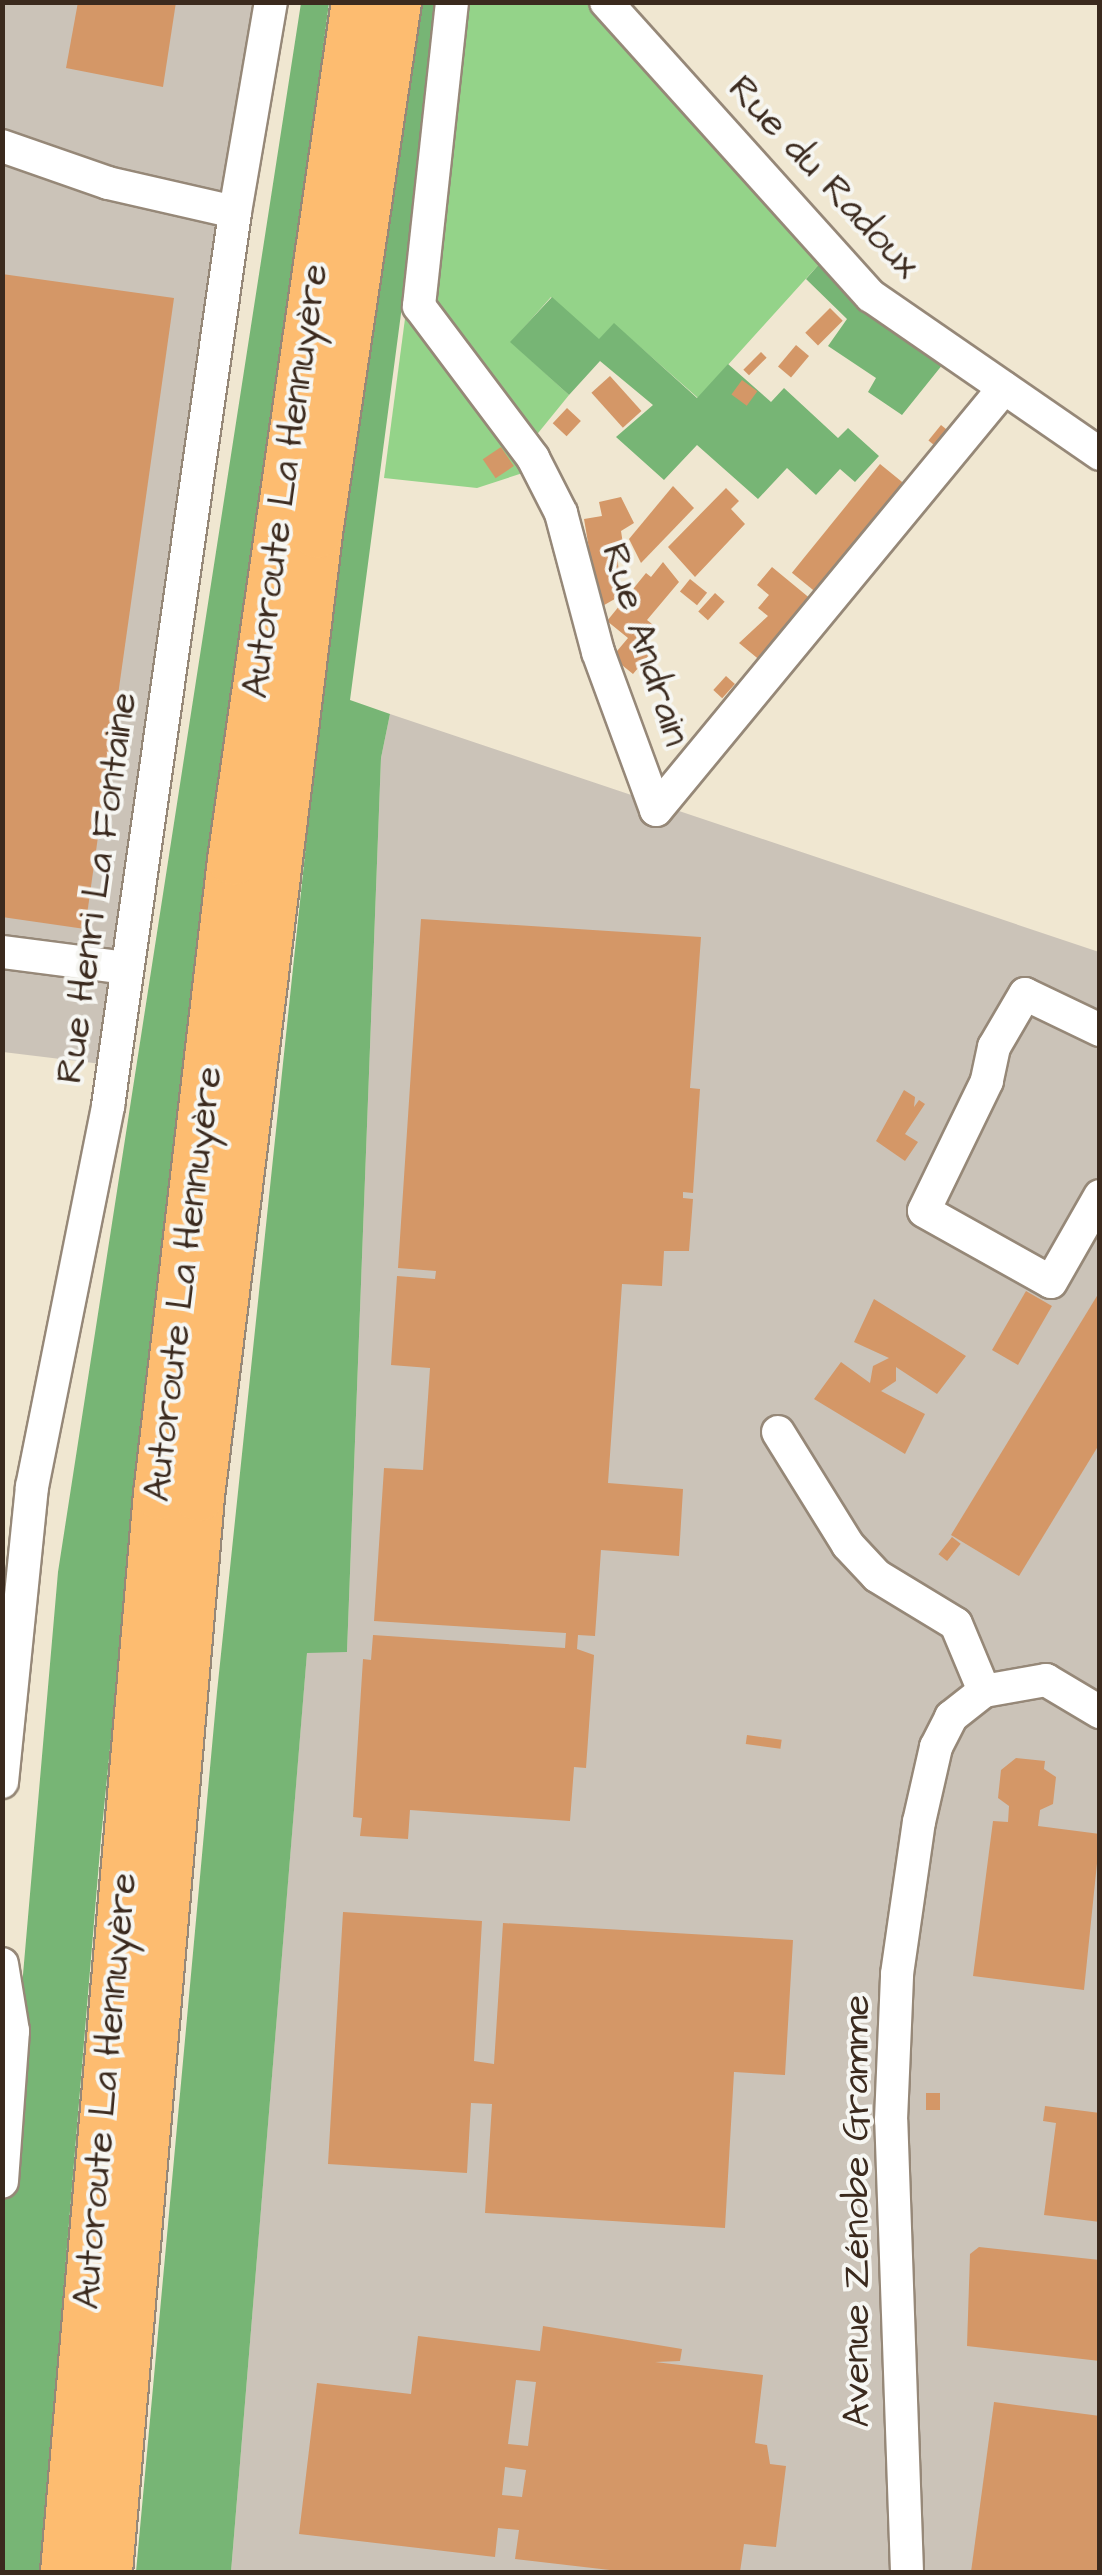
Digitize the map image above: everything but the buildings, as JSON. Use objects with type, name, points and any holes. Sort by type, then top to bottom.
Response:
[{"type":"highway","name":"Autoroute La Hennuyère","points":[[66,2572],[159,1494],[233,860],[356,2]]},
{"type":"highway","name":"Autoroute La Hennuyère","points":[[107,2572],[199,1496],[312,572],[396,2]]},
{"type":"street","name":"Rue Henri La Fontaine","points":[[2,1782],[32,1487],[108,1106],[235,212],[271,2]]},
{"type":"street","name":"Rue Andrain","points":[[452,2],[418,306],[533,458],[561,513],[598,652],[656,810],[1004,388]]},
{"type":"street","name":"Rue du Radoux","points":[[606,2],[871,296],[1100,454]]},
{"type":"street","points":[[2,146],[108,183],[235,212]]},
{"type":"street","points":[[2,952],[126,968]]},
{"type":"street","points":[[1100,1030],[1025,994],[994,1046],[987,1082],[924,1210],[1051,1282],[1100,1196]]},
{"type":"street","points":[[778,1432],[848,1545],[877,1576],[956,1624],[984,1691],[1046,1680],[1100,1712]]},
{"type":"street","name":"Avenue Zénobe Gramme","points":[[907,2572],[890,2215],[896,1974],[936,1747],[952,1718],[984,1691]]},
{"type":"street","points":[[2,1964],[13,2031],[2,2182]]},
{"type":"shaded area","points":[[3,3],[263,3],[118,1066],[3,1052]]},
{"type":"shaded area","points":[[390,714],[1099,952],[1099,2572],[231,2572],[307,1652],[347,1652],[381,758]]},
{"type":"green space","points":[[301,3],[329,3],[144,1410],[101,1838],[40,2572],[3,2572],[2,2216],[58,1572]]},
{"type":"green space","points":[[422,3],[442,3],[350,700],[390,714],[381,758],[347,1652],[307,1653],[231,2572],[136,2572],[217,1692],[343,492]]},
{"type":"green space","points":[[462,3],[594,3],[821,262],[698,398],[614,324],[599,340],[551,297],[511,342],[569,395],[530,443],[430,308]]},
{"type":"green space","points":[[821,262],[943,364],[902,415],[868,392],[876,378],[828,346],[847,319],[806,279]]},
{"type":"green space","points":[[552,297],[599,339],[614,323],[697,398],[728,364],[771,402],[784,388],[838,438],[848,428],[879,456],[855,482],[840,469],[816,495],[787,468],[758,499],[697,445],[664,480],[616,437],[653,405],[600,361],[569,395],[510,342]]},
{"type":"green space","points":[[406,311],[532,470],[477,488],[384,478]]}]
